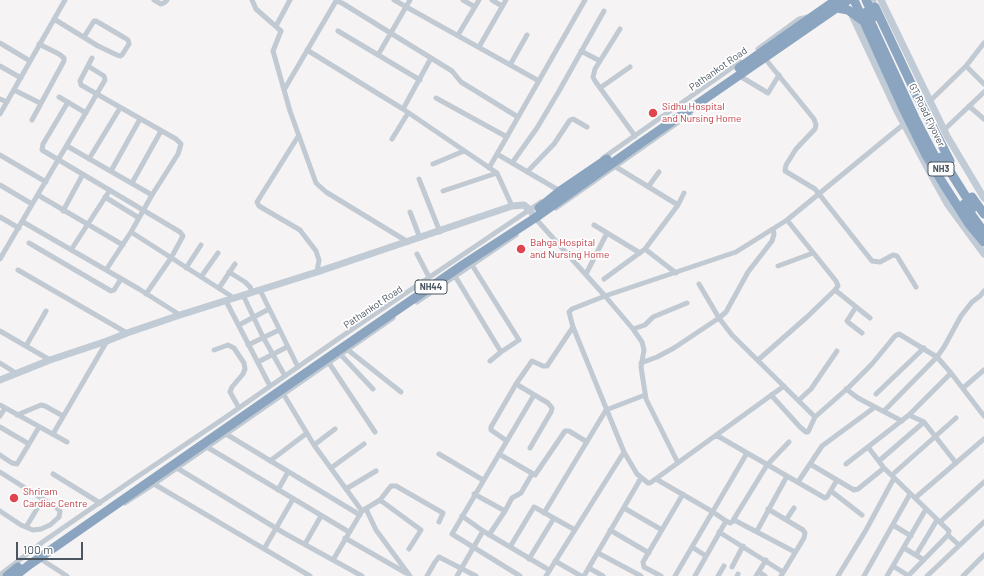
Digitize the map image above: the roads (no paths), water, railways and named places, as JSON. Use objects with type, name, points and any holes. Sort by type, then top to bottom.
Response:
[{"type":"highway","name":"NH44","points":[[16,576],[105,512],[534,215],[638,145],[834,3],[848,0]]},
{"type":"highway","points":[[854,0],[926,155],[961,211],[984,242]]},
{"type":"highway","name":"GT Road Flyover","points":[[860,0],[910,99],[942,158],[960,190],[984,224]]},
{"type":"highway","points":[[873,0],[946,155],[965,187],[984,214]]},
{"type":"highway","name":"GT Road Flyover","points":[[873,0],[910,99],[937,163],[956,194],[984,233]]},
{"type":"highway","points":[[834,3],[863,20]]},
{"type":"highway","name":"Pathankot Road","points":[[7,576],[22,563],[113,499],[407,298],[458,261],[534,215],[559,190],[834,3]]},
{"type":"street","points":[[0,114],[65,0]]},
{"type":"street","points":[[154,0],[161,4],[167,0]]},
{"type":"street","points":[[252,0],[258,11],[281,31],[273,51],[298,135],[314,180],[318,186],[408,242]]},
{"type":"street","points":[[276,26],[290,0]]},
{"type":"street","points":[[394,0],[539,81]]},
{"type":"street","points":[[378,55],[410,0]]},
{"type":"street","points":[[463,0],[474,7]]},
{"type":"street","points":[[458,36],[479,0]]},
{"type":"street","points":[[492,0],[502,6]]},
{"type":"street","points":[[479,47],[506,0]]},
{"type":"street","points":[[489,168],[585,0]]},
{"type":"street","points":[[873,0],[930,101],[944,130],[983,195]]},
{"type":"street","points":[[284,90],[336,1],[342,2],[452,71],[463,84],[518,117]]},
{"type":"street","points":[[0,575],[56,533],[429,277],[616,167],[825,20],[834,3]]},
{"type":"street","points":[[512,163],[546,113],[604,11]]},
{"type":"street","points":[[850,11],[904,124],[932,178],[948,205],[984,254]]},
{"type":"street","points":[[497,154],[559,190],[800,19],[804,17],[812,17]]},
{"type":"street","points":[[54,19],[84,37],[120,56],[129,44],[128,40],[96,21],[94,21],[84,37]]},
{"type":"street","points":[[620,29],[593,73],[595,81],[635,136]]},
{"type":"street","points":[[338,30],[420,80]]},
{"type":"street","points":[[510,65],[527,35]]},
{"type":"street","points":[[0,43],[30,61]]},
{"type":"street","points":[[32,120],[64,61],[64,58],[59,54],[39,44]]},
{"type":"street","points":[[930,101],[966,66],[984,44]]},
{"type":"street","points":[[307,50],[403,109],[497,173],[512,206]]},
{"type":"street","points":[[581,51],[600,61]]},
{"type":"street","points":[[92,58],[80,84],[162,131],[181,144],[178,154],[152,195],[132,232],[106,270]]},
{"type":"street","points":[[403,109],[431,58]]},
{"type":"street","points":[[767,61],[814,119],[816,125],[815,129],[796,149],[785,167],[785,171],[820,194],[872,261],[880,262],[893,255],[897,256],[916,287]]},
{"type":"street","points":[[0,66],[20,78]]},
{"type":"street","points":[[0,259],[105,80],[105,77],[88,66]]},
{"type":"street","points":[[966,66],[984,84]]},
{"type":"street","points":[[600,88],[630,67]]},
{"type":"street","points":[[743,78],[768,93],[779,75]]},
{"type":"street","points":[[14,90],[40,104]]},
{"type":"street","points":[[944,130],[984,92]]},
{"type":"street","points":[[59,97],[86,113]]},
{"type":"street","points":[[436,98],[507,137]]},
{"type":"street","points":[[0,99],[7,102]]},
{"type":"street","points":[[68,102],[42,148],[44,152],[182,234],[183,238],[146,294]]},
{"type":"street","points":[[970,106],[984,119]]},
{"type":"street","points":[[89,159],[120,108]]},
{"type":"street","points":[[392,139],[408,113]]},
{"type":"street","points":[[111,171],[140,119]]},
{"type":"street","points":[[527,172],[554,144],[570,120],[573,119],[587,127]]},
{"type":"street","points":[[784,386],[656,479],[650,483],[647,483],[641,478],[624,452],[573,327],[568,314],[569,310],[605,296],[736,252],[787,220],[904,124]]},
{"type":"street","points":[[132,183],[162,131]]},
{"type":"street","points":[[298,135],[257,202],[259,206],[300,230],[316,251],[318,260],[317,272]]},
{"type":"street","points":[[67,146],[152,195]]},
{"type":"street","points":[[433,164],[464,151]]},
{"type":"street","points":[[0,155],[46,182]]},
{"type":"street","points":[[616,167],[678,204]]},
{"type":"street","points":[[648,187],[659,172]]},
{"type":"street","points":[[443,191],[497,173]]},
{"type":"street","points":[[63,211],[83,174]]},
{"type":"street","points":[[419,179],[440,232]]},
{"type":"street","points":[[0,185],[32,204]]},
{"type":"street","points":[[71,250],[110,190]]},
{"type":"street","points":[[604,279],[645,249],[678,204],[684,193]]},
{"type":"street","points":[[38,195],[123,245]]},
{"type":"street","points":[[105,197],[139,218]]},
{"type":"street","points":[[0,380],[50,360],[180,315],[440,232],[512,206],[524,205],[605,296],[633,330],[643,346],[644,350],[641,362],[645,395],[648,406],[678,463]]},
{"type":"street","points":[[410,212],[420,238]]},
{"type":"street","points":[[105,512],[132,499],[472,265],[534,215]]},
{"type":"street","points":[[0,217],[19,228]]},
{"type":"street","points":[[758,360],[808,317],[838,286],[838,284],[787,220]]},
{"type":"street","points":[[23,222],[180,315]]},
{"type":"street","points":[[594,225],[640,253]]},
{"type":"street","points":[[641,362],[664,354],[719,318],[729,308],[748,272],[772,241],[773,229]]},
{"type":"street","points":[[132,232],[234,298]]},
{"type":"street","points":[[586,274],[607,233]]},
{"type":"street","points":[[29,243],[111,291],[114,290],[121,279]]},
{"type":"street","points":[[186,268],[201,245]]},
{"type":"street","points":[[645,249],[676,273]]},
{"type":"street","points":[[201,277],[218,253]]},
{"type":"street","points":[[778,266],[813,253]]},
{"type":"street","points":[[417,254],[429,277]]},
{"type":"street","points":[[219,288],[235,264]]},
{"type":"street","points":[[472,265],[519,340],[490,361]]},
{"type":"street","points":[[18,270],[127,333]]},
{"type":"street","points":[[229,272],[245,282],[250,287],[252,292]]},
{"type":"street","points":[[455,276],[501,352]]},
{"type":"street","points":[[699,284],[719,318],[732,335],[815,416]]},
{"type":"street","points":[[260,290],[298,367]]},
{"type":"street","points":[[835,290],[870,318]]},
{"type":"street","points":[[884,411],[937,356],[944,347],[961,316],[972,302],[984,291]]},
{"type":"street","points":[[243,295],[285,376]]},
{"type":"street","points":[[226,301],[270,386]]},
{"type":"street","points":[[633,330],[645,325],[652,317],[687,303]]},
{"type":"street","points":[[856,307],[847,321],[862,333]]},
{"type":"street","points":[[239,326],[269,309]]},
{"type":"street","points":[[26,346],[46,311]]},
{"type":"street","points":[[506,441],[492,432],[490,428],[516,384],[532,361],[543,366],[547,366],[573,327]]},
{"type":"street","points":[[248,345],[279,330]]},
{"type":"street","points":[[0,331],[50,360]]},
{"type":"street","points":[[771,395],[800,427],[809,432],[815,416],[846,390],[872,364],[897,334],[937,356],[984,416]]},
{"type":"street","points":[[53,434],[107,341]]},
{"type":"street","points":[[214,350],[228,345],[234,348],[244,363],[245,369],[243,374],[232,387],[230,392],[239,408]]},
{"type":"street","points":[[258,362],[287,347]]},
{"type":"street","points":[[876,394],[924,348]]},
{"type":"street","points":[[348,350],[401,392]]},
{"type":"street","points":[[799,400],[811,388],[837,350]]},
{"type":"street","points":[[341,355],[373,389]]},
{"type":"street","points":[[0,363],[16,373]]},
{"type":"street","points":[[329,363],[375,432]]},
{"type":"street","points":[[963,388],[984,370]]},
{"type":"street","points":[[846,464],[909,415],[951,373]]},
{"type":"street","points":[[516,384],[548,403],[552,410],[530,448]]},
{"type":"street","points":[[846,390],[902,421]]},
{"type":"street","points":[[284,395],[314,445],[410,575]]},
{"type":"street","points":[[520,576],[452,535],[474,494],[534,395]]},
{"type":"street","points":[[544,512],[606,410],[645,395]]},
{"type":"street","points":[[17,415],[41,405],[46,406],[63,416]]},
{"type":"street","points":[[0,416],[2,407],[66,442]]},
{"type":"street","points":[[798,482],[822,446],[875,407]]},
{"type":"street","points":[[909,415],[924,422],[956,463]]},
{"type":"street","points":[[839,576],[866,530],[893,477],[935,436],[956,418]]},
{"type":"street","points":[[879,461],[924,422]]},
{"type":"street","points":[[0,427],[29,444]]},
{"type":"street","points":[[0,456],[12,463],[17,464],[39,427]]},
{"type":"street","points":[[314,445],[335,429]]},
{"type":"street","points":[[489,535],[512,498],[521,492],[532,474],[536,474],[565,431],[568,431],[587,442]]},
{"type":"street","points":[[270,461],[308,433]]},
{"type":"street","points":[[226,434],[288,472],[363,512]]},
{"type":"street","points":[[716,435],[825,498],[837,480]]},
{"type":"street","points":[[915,498],[984,439]]},
{"type":"street","points":[[656,479],[731,523],[767,465],[789,442]]},
{"type":"street","points":[[331,468],[364,444]]},
{"type":"street","points":[[207,447],[349,532]]},
{"type":"street","points":[[868,447],[884,468],[949,531],[948,535],[958,545]]},
{"type":"street","points":[[546,576],[624,452]]},
{"type":"street","points":[[675,576],[747,453]]},
{"type":"street","points":[[439,454],[483,480]]},
{"type":"street","points":[[499,454],[532,474]]},
{"type":"street","points":[[810,464],[856,490],[884,468]]},
{"type":"street","points":[[177,468],[276,528],[358,575]]},
{"type":"street","points":[[346,489],[376,471]]},
{"type":"street","points":[[0,472],[60,511],[59,517],[50,525],[41,529],[33,530],[0,511]]},
{"type":"street","points":[[278,490],[288,472]]},
{"type":"street","points":[[52,474],[100,503]]},
{"type":"street","points":[[756,531],[787,476]]},
{"type":"street","points":[[555,561],[582,576],[589,568],[641,478]]},
{"type":"street","points":[[916,555],[939,521],[984,482]]},
{"type":"street","points":[[154,484],[310,576]]},
{"type":"street","points":[[333,560],[345,538],[363,512],[380,500],[389,488],[394,485],[443,513],[439,522]]},
{"type":"street","points":[[831,491],[862,515]]},
{"type":"street","points":[[474,494],[505,511]]},
{"type":"street","points":[[661,576],[652,574],[642,564],[683,494]]},
{"type":"street","points":[[864,576],[910,494]]},
{"type":"street","points":[[264,550],[292,498]]},
{"type":"street","points":[[26,527],[43,499]]},
{"type":"street","points":[[380,500],[421,530],[409,549]]},
{"type":"street","points":[[510,547],[533,508],[544,512],[575,530]]},
{"type":"street","points":[[624,508],[662,530]]},
{"type":"street","points":[[786,520],[794,508]]},
{"type":"street","points":[[719,532],[766,560],[782,574],[805,533],[803,530],[768,509]]},
{"type":"street","points":[[887,576],[926,509]]},
{"type":"street","points":[[305,544],[321,516]]},
{"type":"street","points":[[462,516],[489,535],[549,570]]},
{"type":"street","points":[[529,558],[554,518]]},
{"type":"street","points":[[697,575],[726,520]]},
{"type":"street","points":[[734,520],[795,552]]},
{"type":"street","points":[[927,576],[984,522]]},
{"type":"street","points":[[50,525],[56,533]]},
{"type":"street","points":[[893,525],[911,536]]},
{"type":"street","points":[[610,530],[649,553]]},
{"type":"street","points":[[457,576],[483,531]]},
{"type":"street","points":[[893,566],[909,576],[948,535]]},
{"type":"street","points":[[345,538],[410,575]]},
{"type":"street","points":[[732,567],[743,546]]},
{"type":"street","points":[[692,547],[706,556]]},
{"type":"street","points":[[904,548],[924,560]]},
{"type":"street","points":[[598,553],[641,576]]},
{"type":"street","points":[[963,576],[984,555]]},
{"type":"street","points":[[427,576],[439,557],[476,576]]},
{"type":"street","points":[[39,558],[67,576]]},
{"type":"street","points":[[765,576],[757,574],[766,560]]},
{"type":"street","points":[[718,576],[724,566]]},
{"type":"street","points":[[589,568],[603,576]]},
{"type":"place","name":"Sidhu Hospital and Nursing Home","points":[[653,113]]},
{"type":"place","name":"Bahga Hospital and Nursing Home","points":[[521,249]]},
{"type":"place","name":"Shriram Cardiac Centre","points":[[14,498]]}]
